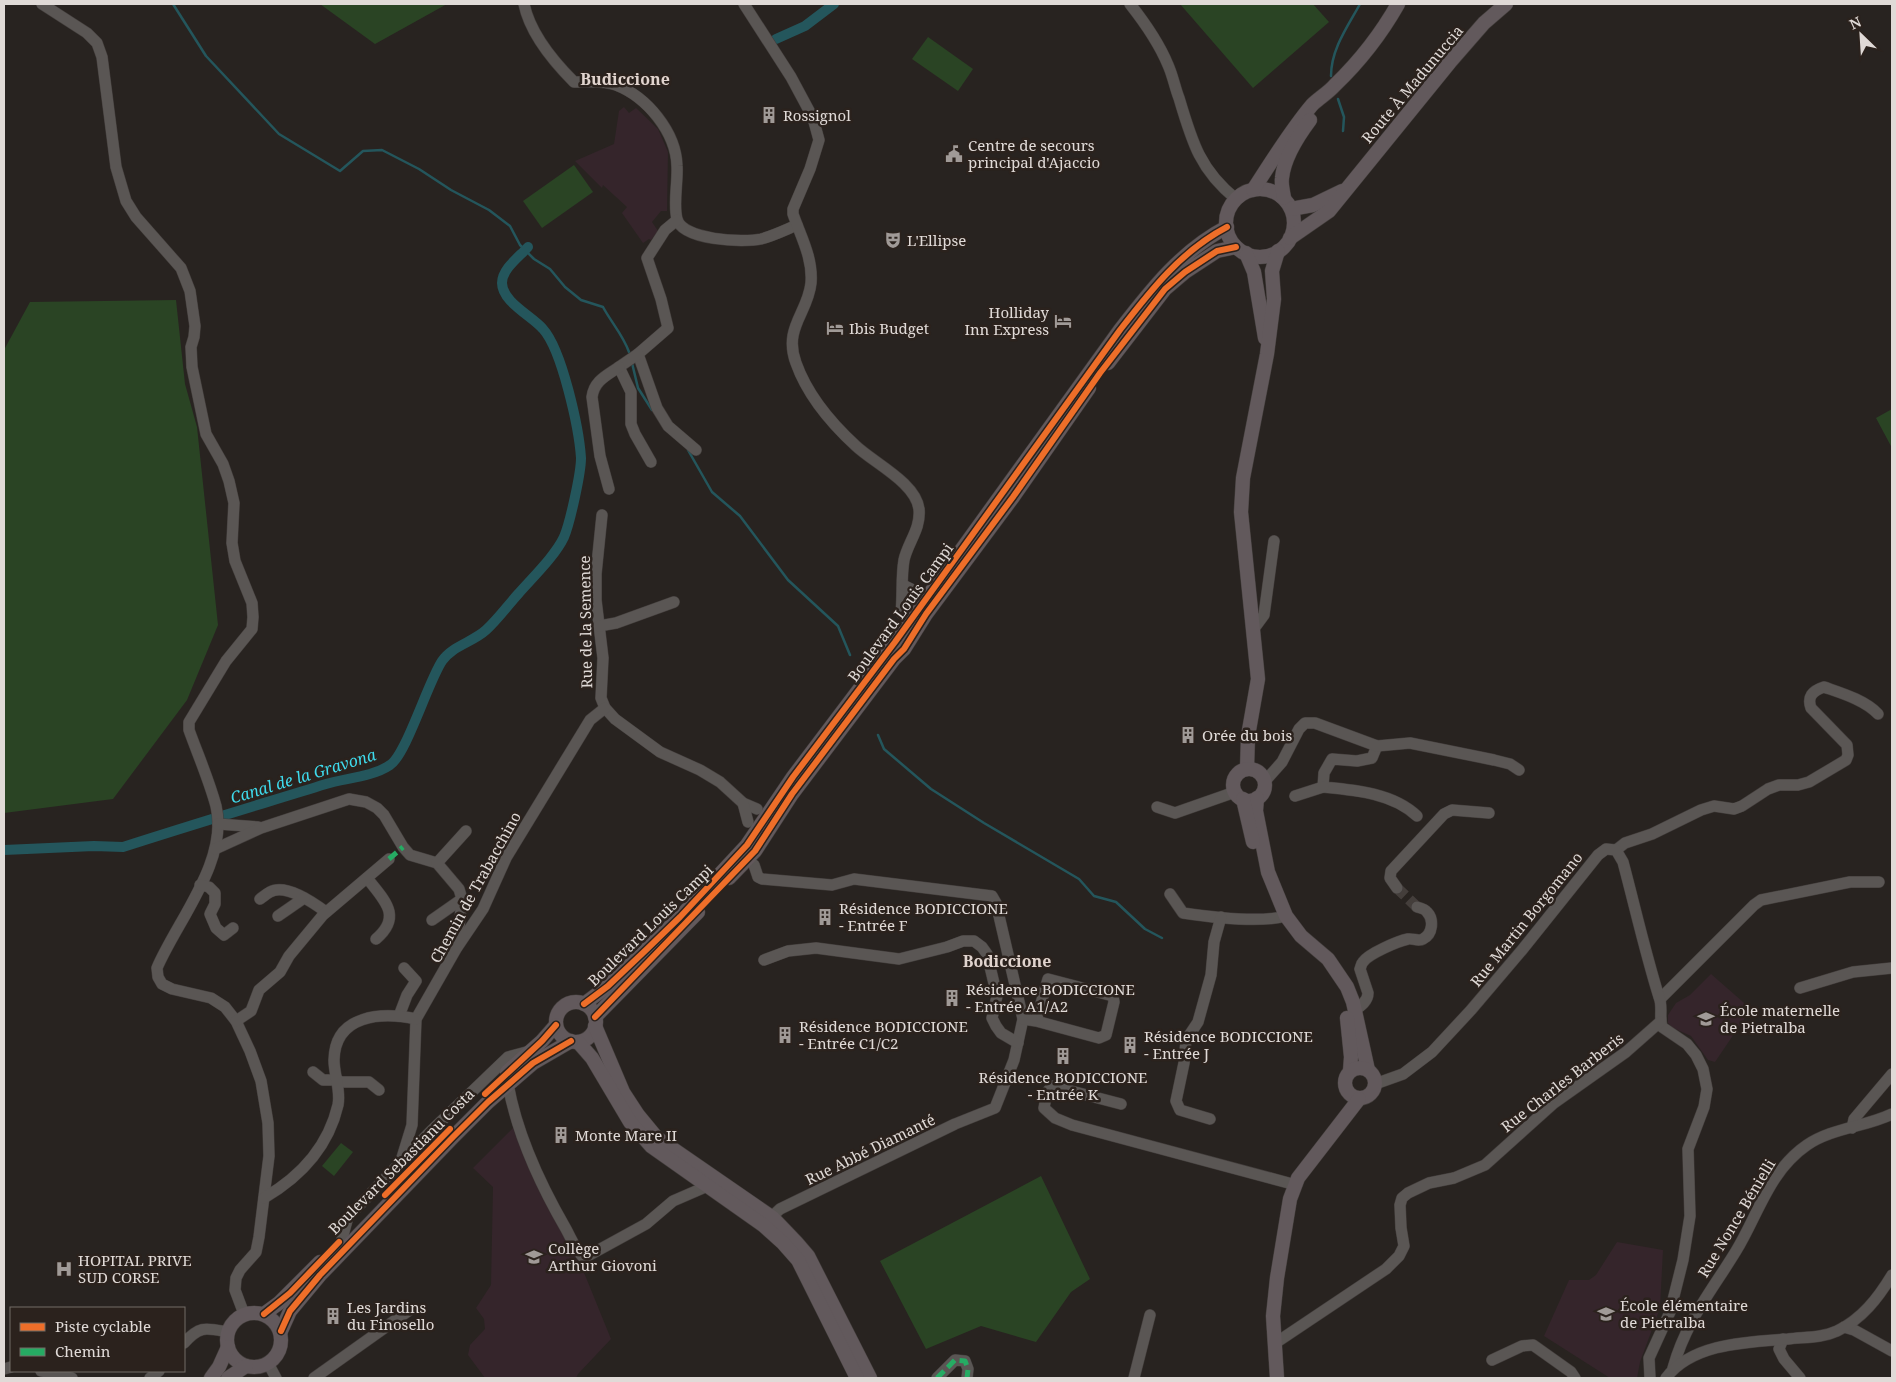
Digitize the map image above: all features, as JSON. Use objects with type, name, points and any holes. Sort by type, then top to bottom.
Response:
[{"type":"main road","points":[[1247,769],[1248,736],[1258,679],[1245,567],[1241,512],[1243,478],[1267,354],[1274,299],[1272,271],[1278,251],[1290,238],[1294,229],[1294,219],[1287,204],[1281,180],[1284,167],[1302,131],[1334,87],[1384,29],[1398,4]]},
{"type":"main road","name":"Route À Madunuccia","points":[[1290,238],[1329,210],[1450,62],[1484,23],[1506,4]]},
{"type":"main road","points":[[1253,190],[1292,130],[1315,103],[1334,87]]},
{"type":"main road","name":"Route À Madunuccia","points":[[1287,204],[1313,205],[1347,188]]},
{"type":"main road","points":[[1267,354],[1254,272],[1241,250],[1232,241],[1227,227],[1227,217],[1230,207],[1236,199],[1244,193],[1253,190],[1269,190],[1287,204]]},
{"type":"main road","name":"Boulevard Louis Campi","points":[[584,1004],[608,986],[661,936],[747,845],[793,777],[895,642],[1120,330],[1154,286],[1177,263],[1208,237],[1227,227]]},
{"type":"main road","points":[[1241,250],[1261,256],[1278,251]]},
{"type":"main road","name":"Boulevard Louis Campi","points":[[595,1022],[755,851],[792,794],[894,659],[904,649],[926,614],[1014,496],[1100,373],[1165,289],[1185,272],[1216,251],[1241,250]]},
{"type":"main road","points":[[1239,795],[1247,800],[1257,798],[1264,791],[1265,781],[1260,773],[1247,769],[1238,774],[1234,782],[1261,878],[1294,938],[1324,969],[1340,993],[1350,1034],[1351,1057],[1350,1071],[1345,1080],[1346,1090],[1349,1094],[1359,1099]]},
{"type":"main road","points":[[1257,798],[1256,811],[1268,872],[1282,917],[1328,959],[1347,987],[1355,1010],[1368,1070]]},
{"type":"main road","points":[[711,1182],[657,1138],[638,1115],[623,1092],[595,1022],[593,1012],[584,1004],[571,1003],[565,1005],[557,1015],[556,1025],[561,1036],[575,1042],[592,1058],[630,1122],[651,1146],[711,1182],[767,1221],[796,1242],[808,1256],[870,1378]]},
{"type":"main road","points":[[575,1042],[589,1037],[595,1022]]},
{"type":"main road","name":"Boulevard Sebastianu Costa","points":[[264,1314],[290,1293],[449,1129],[556,1025]]},
{"type":"main road","name":"Boulevard Sebastianu Costa","points":[[280,1331],[290,1312],[320,1275],[453,1137],[508,1084],[533,1063],[575,1042]]},
{"type":"main road","points":[[1276,1378],[1273,1316],[1277,1278],[1290,1199],[1298,1178],[1359,1099],[1372,1093],[1376,1084],[1374,1076],[1368,1070],[1359,1068],[1350,1071]]},
{"type":"main road","points":[[767,1221],[798,1260],[857,1378]]},
{"type":"main road","points":[[211,1378],[219,1367],[228,1347],[228,1332],[232,1324],[244,1314],[264,1314],[277,1324],[282,1338],[279,1353],[268,1363],[258,1367],[246,1366],[235,1359],[228,1347]]},
{"type":"main road","points":[[228,1378],[246,1366]]},
{"type":"street","points":[[42,4],[87,33],[97,43],[102,56],[116,167],[126,201],[136,217],[181,268],[190,291],[195,326],[191,348],[192,367],[206,434],[223,464],[229,480],[234,503],[232,543],[235,561],[252,603],[252,629],[226,660],[189,722],[189,730],[216,807],[218,824],[215,849],[187,913],[157,968],[158,977],[162,984],[172,989],[211,998],[225,1007],[236,1021],[262,1081],[268,1123],[269,1156],[256,1252],[240,1270],[236,1278],[235,1290],[244,1314]]},
{"type":"street","points":[[524,4],[537,36],[552,58],[574,82],[599,82],[616,85],[641,100],[659,117],[668,132],[675,150],[677,165],[677,220],[683,229],[692,234],[735,240],[760,239],[797,226]]},
{"type":"street","points":[[744,4],[792,77],[812,118],[819,140],[810,169],[793,209],[812,270],[811,286],[793,333],[796,363],[811,393],[842,433],[857,448],[912,493],[918,507],[919,518],[916,533],[904,558],[901,613]]},
{"type":"street","points":[[1130,4],[1149,28],[1169,66],[1192,140],[1205,167],[1221,187],[1236,199]]},
{"type":"street","points":[[609,489],[600,456],[592,397],[594,389],[598,381],[638,354],[668,328],[647,258],[665,230],[677,220]]},
{"type":"street","points":[[638,354],[657,408],[668,426],[696,450]]},
{"type":"street","points":[[619,367],[630,392],[631,424],[651,462]]},
{"type":"street","name":"Rue de la Semence","points":[[602,515],[596,574],[603,658],[601,698],[605,708],[615,719],[660,752],[700,770],[720,782],[743,802],[757,809]]},
{"type":"street","points":[[1253,630],[1264,615],[1274,541]]},
{"type":"street","points":[[903,585],[917,592]]},
{"type":"street","points":[[599,626],[616,623],[674,602]]},
{"type":"street","name":"Rue Martin Borgomano","points":[[1376,1084],[1403,1074],[1432,1052],[1471,1010],[1598,855],[1606,849],[1616,850],[1625,843],[1652,834],[1707,808],[1714,806],[1734,809],[1768,789],[1779,785],[1798,785],[1809,782],[1846,760],[1848,755],[1847,745],[1811,708],[1808,701],[1810,695],[1817,689],[1824,687],[1834,690],[1871,707],[1878,714]]},
{"type":"street","name":"Chemin de Trabacchino","points":[[400,1164],[412,1125],[416,1019],[456,949],[483,909],[506,858],[585,728],[590,720],[605,708]]},
{"type":"street","points":[[1265,781],[1282,762],[1299,729],[1305,723],[1315,723],[1377,746],[1410,743],[1494,760],[1510,764],[1519,770]]},
{"type":"street","points":[[1324,787],[1324,773],[1332,759],[1357,760],[1372,758],[1377,746]]},
{"type":"street","points":[[1295,796],[1324,787],[1358,790],[1408,807],[1417,816]]},
{"type":"street","points":[[1157,807],[1175,813],[1239,795]]},
{"type":"street","points":[[215,849],[261,828],[349,799],[366,802],[377,808],[384,815],[402,847],[410,855],[437,863],[458,889],[462,899],[456,949]]},
{"type":"street","points":[[743,802],[748,822]]},
{"type":"street","points":[[1397,888],[1390,878],[1391,871],[1444,814],[1452,810],[1489,813]]},
{"type":"street","points":[[218,824],[261,828]]},
{"type":"street","points":[[437,863],[466,831]]},
{"type":"street","points":[[1616,850],[1623,862],[1651,973],[1660,999],[1660,1022],[1666,1031],[1686,1044],[1696,1055],[1703,1070],[1707,1089],[1704,1107],[1688,1149],[1690,1216],[1683,1260],[1670,1312],[1649,1358],[1650,1378]]},
{"type":"street","points":[[236,1021],[251,1011],[259,990],[280,972],[289,956],[326,912],[389,859]]},
{"type":"street","points":[[754,866],[758,877],[762,879],[832,885],[854,879],[992,896],[996,903],[1023,1019],[1018,1043],[1001,1033],[992,1018],[997,996],[987,954],[974,941],[963,940],[947,947],[899,959],[816,948],[788,951],[764,960]]},
{"type":"street","points":[[367,878],[388,903],[390,921],[386,931],[376,939]]},
{"type":"street","points":[[1660,999],[1761,900],[1850,882],[1880,882]]},
{"type":"street","points":[[200,885],[209,888],[214,893],[214,904],[210,914],[216,928],[224,934],[233,928]]},
{"type":"street","points":[[260,900],[271,891],[279,889],[304,898],[326,912]]},
{"type":"street","points":[[1170,894],[1183,913],[1222,917],[1282,917]]},
{"type":"street","points":[[278,916],[304,898]]},
{"type":"street","points":[[432,920],[462,899]]},
{"type":"street","points":[[1355,1010],[1362,1006],[1368,997],[1360,969],[1363,962],[1398,942],[1410,939],[1424,939],[1428,934],[1432,926],[1430,917],[1426,910],[1417,906]]},
{"type":"street","points":[[1210,1119],[1180,1110],[1176,1101],[1184,1063],[1186,1040],[1198,1022],[1211,975],[1214,942],[1222,917]]},
{"type":"street","points":[[400,1016],[407,996],[416,981],[404,968]]},
{"type":"street","points":[[1800,988],[1853,972],[1892,968]]},
{"type":"street","points":[[1023,1019],[1099,1038],[1106,1035],[1114,1002],[1112,996],[1048,979],[1036,1021]]},
{"type":"street","points":[[264,1198],[297,1176],[327,1137],[338,1104],[338,1081],[334,1060],[339,1041],[345,1029],[365,1018],[382,1015],[416,1019]]},
{"type":"street","name":"Rue Charles Barberis","points":[[1274,1344],[1386,1269],[1399,1256],[1404,1246],[1400,1205],[1402,1198],[1429,1183],[1454,1178],[1485,1165],[1554,1103],[1626,1052],[1660,1022]]},
{"type":"street","name":"Rue Abbé Diamanté","points":[[767,1221],[780,1209],[956,1124],[995,1108],[1014,1060],[1018,1043]]},
{"type":"street","points":[[342,1239],[348,1218],[431,1131],[508,1057],[532,1050]]},
{"type":"street","points":[[313,1072],[323,1080],[369,1082],[379,1090]]},
{"type":"street","points":[[1852,1128],[1854,1119],[1892,1074]]},
{"type":"street","points":[[508,1084],[522,1138],[538,1175],[549,1200],[584,1258],[646,1224],[673,1201],[711,1182]]},
{"type":"street","points":[[1122,1104],[1052,1086],[1047,1092],[1044,1108],[1055,1118],[1072,1125],[1296,1185]]},
{"type":"street","name":"Rue Nonce Bénielli","points":[[1673,1368],[1680,1344],[1699,1306],[1736,1250],[1771,1183],[1791,1158],[1808,1144],[1826,1135],[1892,1114]]},
{"type":"street","points":[[412,1125],[431,1131]]},
{"type":"street","points":[[1666,1378],[1673,1368],[1700,1353],[1732,1344],[1815,1337],[1828,1334],[1855,1320],[1869,1307],[1892,1275]]},
{"type":"street","points":[[314,1378],[411,1309]]},
{"type":"street","points":[[1134,1378],[1150,1315]]},
{"type":"street","points":[[1844,1326],[1892,1351]]},
{"type":"street","points":[[185,1342],[196,1331],[204,1328],[228,1332]]},
{"type":"street","points":[[1782,1339],[1779,1349],[1784,1359],[1800,1378]]},
{"type":"street","points":[[1492,1360],[1522,1346],[1533,1345],[1571,1372],[1575,1378]]},
{"type":"street","points":[[937,1378],[956,1360],[965,1361],[968,1369],[967,1378]]},
{"type":"street","points":[[268,1363],[276,1378]]},
{"type":"street","points":[[45,1372],[72,1378]]},
{"type":"shaded area","points":[[624,107],[629,113],[636,108],[658,129],[668,152],[667,211],[661,211],[652,222],[658,231],[651,240],[649,239],[643,243],[622,213],[627,207],[603,185],[602,188],[575,161],[614,144],[619,111]]},
{"type":"shaded area","name":"École maternelle de Pietralba","points":[[1711,974],[1751,1009],[1715,1062],[1708,1060],[1691,1036],[1673,1028],[1668,1023],[1668,1015],[1676,1003],[1690,995]]},
{"type":"shaded area","name":"Collège Arthur Giovoni","points":[[513,1128],[540,1190],[585,1275],[611,1339],[576,1378],[485,1378],[468,1355],[470,1345],[485,1329],[484,1319],[476,1308],[491,1285],[493,1187],[473,1168]]},
{"type":"shaded area","name":"École élémentaire de Pietralba","points":[[1617,1242],[1663,1250],[1660,1308],[1640,1362],[1637,1378],[1610,1378],[1544,1336],[1569,1280],[1589,1280],[1596,1275]]},
{"type":"green space","points":[[320,4],[447,4],[375,44]]},
{"type":"green space","points":[[1180,4],[1313,4],[1329,22],[1253,88]]},
{"type":"green space","points":[[928,37],[973,69],[958,91],[912,59]]},
{"type":"green space","points":[[574,165],[593,192],[542,228],[523,201]]},
{"type":"green space","points":[[176,300],[185,384],[197,427],[218,625],[187,700],[113,799],[4,813],[4,350],[30,302]]},
{"type":"green space","points":[[1892,409],[1892,448],[1876,418]]},
{"type":"green space","points":[[341,1143],[353,1152],[334,1176],[322,1166]]},
{"type":"green space","points":[[1041,1176],[1090,1279],[1071,1292],[1036,1342],[981,1326],[926,1349],[880,1261]]},
{"type":"waterway","points":[[173,4],[206,56],[279,134],[340,171],[363,151],[382,150],[419,169],[451,190],[489,210],[510,226],[520,245],[534,259],[550,269],[565,287],[581,300],[603,307],[624,340],[629,352]]},
{"type":"waterway","name":"Canal de la Gravona","points":[[776,39],[805,26],[834,4]]},
{"type":"waterway","points":[[1331,76],[1337,47],[1360,4]]},
{"type":"waterway","points":[[1338,99],[1344,117],[1343,131]]},
{"type":"waterway","name":"Canal de la Gravona","points":[[4,850],[94,846],[123,847],[326,784],[375,772],[390,765],[396,759],[410,733],[442,661],[451,652],[481,634],[495,621],[555,552],[564,537],[569,521],[581,458],[577,428],[563,371],[550,339],[543,329],[518,308],[503,290],[502,283],[505,273],[528,247]]},
{"type":"waterway","points":[[632,363],[638,388],[652,410]]},
{"type":"waterway","points":[[688,450],[712,492],[740,516],[788,580],[838,626],[850,655]]},
{"type":"waterway","points":[[878,735],[884,749],[931,789],[984,823],[1079,879],[1094,896],[1116,902],[1145,929],[1162,938]]},
{"type":"tunnel","points":[[1397,888],[1417,907]]},
{"type":"marked path","points":[[389,859],[403,847]]},
{"type":"marked path","points":[[937,1378],[955,1360],[965,1361],[968,1369],[967,1378]]},
{"type":"cycle path","points":[[584,1004],[608,986],[680,917],[747,845],[793,777],[895,642],[1143,300],[1181,260],[1210,237],[1227,227]]},
{"type":"cycle path","points":[[595,1017],[755,851],[792,794],[894,659],[904,649],[926,614],[1013,497],[1100,373],[1165,289],[1185,272],[1217,251],[1236,247]]},
{"type":"cycle path","points":[[485,1094],[542,1041],[556,1025]]},
{"type":"cycle path","points":[[281,1331],[290,1311],[320,1275],[453,1137],[488,1102],[533,1063],[571,1041]]},
{"type":"cycle path","points":[[385,1195],[450,1129]]},
{"type":"cycle path","points":[[264,1314],[290,1293],[339,1242]]},
{"type":"place","name":"Rossignol","points":[[769,115]]},
{"type":"place","name":"Centre de secours principal d'Ajaccio","points":[[954,154]]},
{"type":"place","name":"L'Ellipse","points":[[893,240]]},
{"type":"place","name":"Holliday Inn Express","points":[[1063,321]]},
{"type":"place","name":"Ibis Budget","points":[[835,328]]},
{"type":"place","name":"Orée du bois","points":[[1188,735]]},
{"type":"place","name":"Résidence BODICCIONE - Entrée F","points":[[825,917]]},
{"type":"place","name":"Résidence BODICCIONE - Entrée A1/A2","points":[[952,998]]},
{"type":"place","name":"École maternelle de Pietralba","points":[[1706,1019]]},
{"type":"place","name":"Résidence BODICCIONE - Entrée C1/C2","points":[[785,1035]]},
{"type":"place","name":"Résidence BODICCIONE - Entrée J","points":[[1130,1045]]},
{"type":"place","name":"Résidence BODICCIONE - Entrée K","points":[[1063,1056]]},
{"type":"place","name":"Monte Mare II","points":[[561,1135]]},
{"type":"place","name":"Collège Arthur Giovoni","points":[[534,1257]]},
{"type":"place","name":"HOPITAL PRIVE SUD CORSE","points":[[64,1269]]},
{"type":"place","name":"École élémentaire de Pietralba","points":[[1606,1314]]},
{"type":"place","name":"Les Jardins du Finosello","points":[[333,1316]]},
{"type":"district","name":"Budiccione","points":[[625,79]]},
{"type":"district","name":"Bodiccione","points":[[1007,961]]}]
